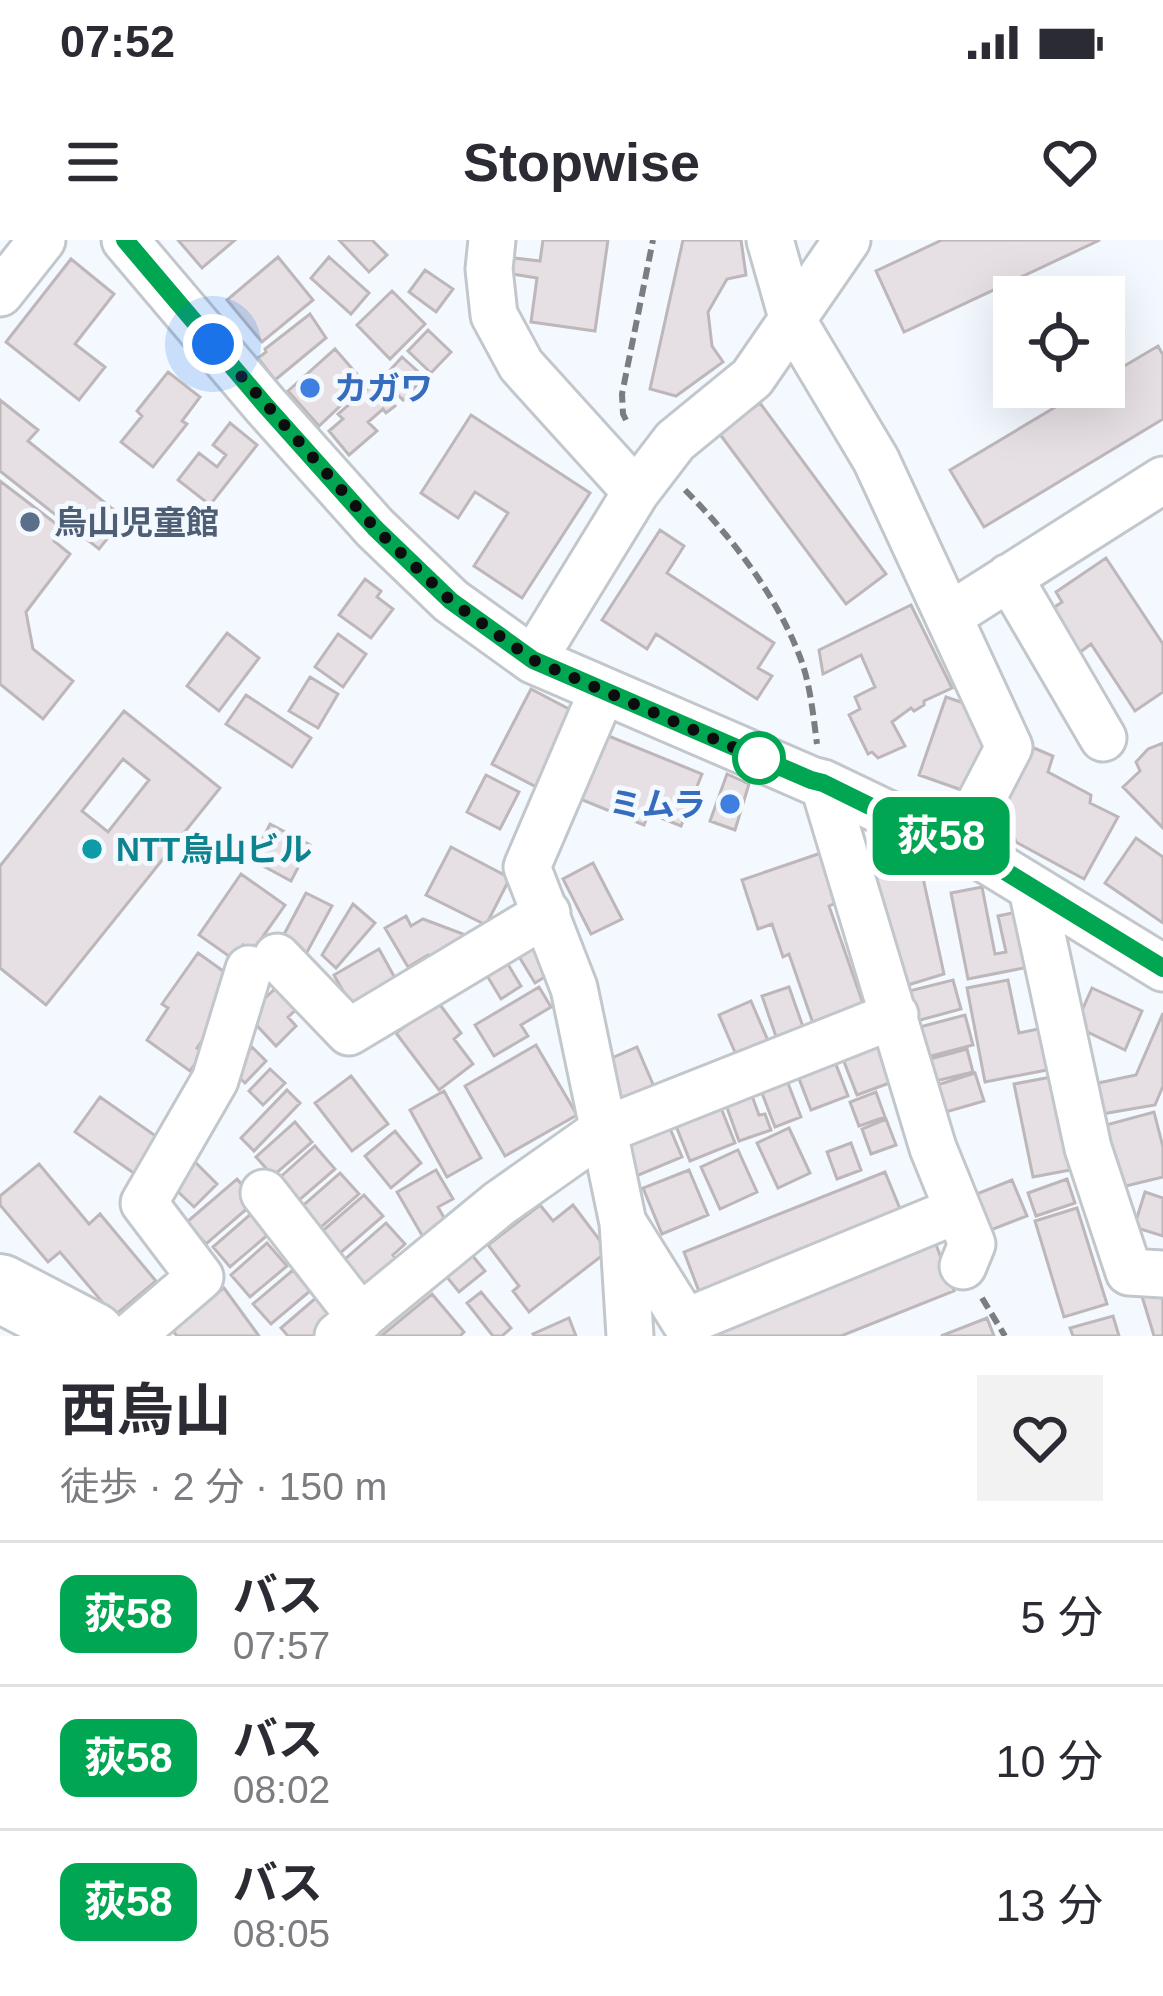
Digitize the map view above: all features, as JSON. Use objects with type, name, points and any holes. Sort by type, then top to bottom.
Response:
[{"type":"highway","points":[[0,1288],[92,1336]]},
{"type":"highway","points":[[0,1325],[22,1336]]},
{"type":"street","points":[[0,293],[42,240]]},
{"type":"street","points":[[492,240],[488,269],[494,315],[521,365],[647,477]]},
{"type":"street","points":[[770,240],[793,321],[876,460],[1009,747],[959,843]]},
{"type":"street","points":[[533,660],[647,477],[675,441],[752,378],[847,240]]},
{"type":"street","points":[[129,241],[375,528],[451,601],[533,660],[959,843],[1163,968]]},
{"type":"street","points":[[949,616],[1163,480]]},
{"type":"street","points":[[1009,577],[1103,738]]},
{"type":"street","points":[[602,692],[527,866],[574,988],[623,1223],[629,1336]]},
{"type":"street","points":[[823,783],[933,1148],[972,1244],[964,1266]]},
{"type":"street","points":[[1032,889],[1088,1148],[1129,1272],[1163,1274]]},
{"type":"street","points":[[131,1336],[200,1277],[144,1203],[215,1080],[263,963],[349,1031],[547,914]]},
{"type":"street","points":[[264,1193],[349,1327],[500,1203],[602,1131],[895,1015]]},
{"type":"street","points":[[623,1223],[685,1322],[958,1210]]},
{"type":"path","points":[[653,240],[622,394],[623,414],[647,477],[706,511],[776,609],[799,653],[823,783]]},
{"type":"building","points":[[178,240],[235,240],[202,268]]},
{"type":"building","points":[[339,240],[372,240],[387,255],[369,272]]},
{"type":"building","points":[[543,240],[608,240],[595,331],[531,322],[537,278],[512,274],[514,258],[540,261]]},
{"type":"building","points":[[683,240],[741,240],[746,275],[727,279],[708,312],[712,346],[723,362],[676,396],[650,389]]},
{"type":"building","points":[[942,240],[1100,240],[1023,276],[993,276],[993,290],[904,332],[876,271]]},
{"type":"building","points":[[278,257],[313,300],[262,342],[227,300]]},
{"type":"building","points":[[329,257],[369,293],[351,314],[311,278]]},
{"type":"building","points":[[71,259],[114,294],[75,344],[105,367],[79,400],[6,342]]},
{"type":"building","points":[[425,270],[453,289],[436,312],[409,292]]},
{"type":"building","points":[[392,291],[425,324],[390,359],[357,325]]},
{"type":"building","points":[[310,314],[326,338],[275,380],[258,358]]},
{"type":"building","points":[[428,330],[451,352],[431,373],[408,351]]},
{"type":"building","points":[[1158,346],[1163,355],[1163,419],[984,527],[950,470],[1054,408],[1125,408],[1125,366]]},
{"type":"building","points":[[335,349],[362,380],[319,426],[288,391]]},
{"type":"building","points":[[402,357],[424,377],[403,400],[382,379]]},
{"type":"building","points":[[168,372],[200,397],[182,421],[187,424],[153,467],[121,442],[142,416],[137,411]]},
{"type":"building","points":[[375,382],[395,406],[368,422],[377,431],[349,455],[329,431],[343,419],[338,414]]},
{"type":"building","points":[[0,400],[38,430],[28,441],[124,518],[99,549],[0,471]]},
{"type":"building","points":[[760,403],[886,574],[846,604],[719,433]]},
{"type":"building","points":[[471,415],[590,493],[522,598],[474,566],[508,513],[475,492],[458,518],[421,493]]},
{"type":"building","points":[[230,423],[257,445],[210,505],[178,480],[199,453],[217,467],[226,455],[213,445]]},
{"type":"building","points":[[0,481],[63,529],[54,541],[70,554],[26,612],[33,649],[73,681],[43,719],[0,684]]},
{"type":"building","points":[[660,530],[684,546],[667,573],[774,643],[758,668],[772,676],[757,699],[656,634],[647,649],[602,620]]},
{"type":"building","points":[[1106,558],[1163,644],[1163,692],[1135,711],[1091,644],[1079,653],[1050,610],[1062,602],[1056,592]]},
{"type":"building","points":[[365,579],[393,609],[371,638],[339,615]]},
{"type":"building","points":[[911,605],[952,688],[892,722],[905,746],[878,758],[868,754],[849,715],[860,709],[855,697],[875,687],[861,655],[823,674],[819,650]]},
{"type":"building","points":[[227,633],[259,658],[219,711],[187,686]]},
{"type":"building","points":[[338,634],[366,654],[343,687],[315,667]]},
{"type":"building","points":[[310,677],[338,694],[318,728],[289,711]]},
{"type":"building","points":[[531,689],[584,717],[546,792],[492,764]]},
{"type":"building","points":[[246,695],[311,738],[292,767],[226,724]]},
{"type":"building","points":[[946,697],[975,707],[991,753],[976,795],[919,775]]},
{"type":"building","name":"NTT烏山ビル","points":[[124,711],[220,788],[46,1005],[0,968],[0,866]],"holes":[[[123,759],[149,780],[108,832],[82,811]]]},
{"type":"building","points":[[606,735],[702,774],[681,826],[649,813],[644,825],[580,799]]},
{"type":"building","points":[[1163,743],[1163,828],[1123,787],[1140,771],[1136,762],[1148,749]]},
{"type":"building","points":[[1034,748],[1053,756],[1048,772],[1091,795],[1090,803],[1118,817],[1084,879],[1016,842],[1012,831],[1003,827],[1008,813],[1000,808]]},
{"type":"building","points":[[727,774],[749,784],[735,830],[710,821]]},
{"type":"building","points":[[486,775],[519,792],[500,829],[467,812]]},
{"type":"building","points":[[270,824],[310,845],[291,881],[252,860]]},
{"type":"building","points":[[1136,838],[1163,857],[1163,923],[1105,883]]},
{"type":"building","points":[[451,847],[510,878],[486,925],[426,895]]},
{"type":"building","points":[[897,847],[901,860],[918,855],[944,974],[898,988],[860,857]]},
{"type":"building","points":[[821,853],[838,902],[829,906],[866,1012],[815,1029],[789,954],[783,957],[772,924],[758,929],[742,880]]},
{"type":"building","points":[[593,863],[622,919],[591,934],[563,879]]},
{"type":"building","points":[[241,874],[285,905],[252,952],[243,945],[233,959],[199,935]]},
{"type":"building","points":[[982,887],[995,954],[1006,952],[998,916],[1027,910],[1039,965],[968,979],[951,893]]},
{"type":"building","points":[[306,893],[332,906],[306,954],[281,940]]},
{"type":"building","points":[[353,904],[375,923],[336,968],[322,955]]},
{"type":"building","points":[[406,916],[411,926],[423,919],[463,934],[471,947],[435,967],[428,955],[408,967],[385,928]]},
{"type":"building","points":[[537,937],[556,970],[535,983],[515,950]]},
{"type":"building","points":[[379,949],[401,989],[356,1014],[334,975]]},
{"type":"building","points":[[500,951],[521,986],[501,999],[480,964]]},
{"type":"building","points":[[198,953],[233,978],[197,1048],[204,1052],[190,1071],[147,1040],[168,1008],[162,1004]]},
{"type":"building","points":[[953,980],[961,1009],[909,1023],[901,993]]},
{"type":"building","points":[[1008,980],[1019,1033],[1048,1027],[1057,1068],[985,1082],[967,988]]},
{"type":"building","points":[[278,986],[298,1008],[288,1017],[296,1026],[276,1046],[247,1015]]},
{"type":"building","points":[[539,987],[551,1007],[521,1025],[528,1036],[494,1056],[475,1025]]},
{"type":"building","points":[[789,987],[807,1038],[780,1048],[762,996]]},
{"type":"building","points":[[1092,988],[1142,1011],[1125,1050],[1075,1026]]},
{"type":"building","points":[[751,1001],[772,1050],[740,1064],[719,1015]]},
{"type":"building","points":[[438,1002],[461,1033],[454,1039],[473,1064],[439,1090],[396,1033]]},
{"type":"building","points":[[1163,1013],[1163,1086],[1155,1105],[1096,1115],[1089,1085],[1136,1075]]},
{"type":"building","points":[[965,1015],[973,1045],[920,1059],[912,1029]]},
{"type":"building","points":[[877,1040],[892,1082],[857,1095],[841,1054]]},
{"type":"building","points":[[536,1045],[577,1115],[505,1156],[465,1086]]},
{"type":"building","points":[[252,1047],[266,1061],[245,1083],[230,1069]]},
{"type":"building","points":[[637,1047],[658,1096],[626,1110],[605,1061]]},
{"type":"building","points":[[967,1049],[973,1072],[932,1082],[926,1060]]},
{"type":"building","points":[[835,1062],[848,1096],[811,1110],[798,1076]]},
{"type":"building","points":[[270,1069],[285,1083],[263,1105],[249,1091]]},
{"type":"building","points":[[975,1073],[984,1101],[939,1114],[931,1087]]},
{"type":"building","points":[[351,1076],[388,1124],[352,1151],[315,1103]]},
{"type":"building","points":[[1051,1077],[1070,1170],[1033,1177],[1014,1084]]},
{"type":"building","points":[[786,1078],[801,1117],[775,1127],[760,1088]]},
{"type":"building","points":[[287,1090],[300,1103],[254,1151],[241,1138]]},
{"type":"building","points":[[444,1091],[481,1158],[447,1177],[410,1110]]},
{"type":"building","points":[[876,1092],[885,1117],[859,1126],[850,1102]]},
{"type":"building","points":[[752,1096],[771,1130],[739,1141],[726,1105]]},
{"type":"building","points":[[100,1097],[160,1139],[135,1174],[75,1132]]},
{"type":"building","points":[[719,1103],[735,1143],[690,1161],[674,1121]]},
{"type":"building","points":[[1154,1112],[1163,1147],[1163,1177],[1122,1187],[1106,1125]]},
{"type":"building","points":[[886,1119],[896,1145],[871,1154],[862,1129]]},
{"type":"building","points":[[295,1122],[312,1142],[273,1176],[256,1157]]},
{"type":"building","points":[[669,1126],[682,1157],[629,1179],[617,1147]]},
{"type":"building","points":[[789,1128],[810,1173],[778,1188],[757,1143]]},
{"type":"building","points":[[395,1131],[421,1163],[391,1188],[365,1156]]},
{"type":"building","points":[[851,1143],[861,1170],[837,1179],[827,1152]]},
{"type":"building","points":[[315,1146],[335,1169],[297,1202],[277,1180]]},
{"type":"building","points":[[738,1150],[757,1192],[720,1209],[701,1167]]},
{"type":"building","points":[[193,1160],[217,1184],[194,1207],[170,1184]]},
{"type":"building","points":[[39,1164],[89,1224],[100,1214],[156,1281],[114,1316],[60,1252],[48,1262],[0,1205],[0,1196]]},
{"type":"building","points":[[436,1170],[453,1199],[438,1207],[447,1223],[423,1237],[397,1192]]},
{"type":"building","points":[[689,1170],[708,1215],[662,1234],[643,1188]]},
{"type":"building","points":[[885,1172],[905,1221],[703,1302],[684,1252]]},
{"type":"building","points":[[340,1173],[359,1194],[319,1229],[300,1208]]},
{"type":"building","points":[[237,1179],[256,1201],[206,1244],[187,1222]]},
{"type":"building","points":[[1067,1179],[1075,1203],[1036,1216],[1028,1193]]},
{"type":"building","points":[[1012,1180],[1027,1216],[988,1231],[974,1195]]},
{"type":"building","points":[[1145,1192],[1163,1198],[1163,1236],[1134,1227]]},
{"type":"building","points":[[364,1195],[383,1216],[338,1255],[319,1234]]},
{"type":"building","points":[[540,1205],[553,1221],[573,1205],[608,1251],[529,1312],[513,1291],[519,1286],[488,1245]]},
{"type":"building","points":[[259,1207],[277,1227],[230,1267],[213,1247]]},
{"type":"building","points":[[1077,1208],[1107,1304],[1064,1317],[1035,1221]]},
{"type":"building","points":[[386,1223],[405,1244],[393,1255],[400,1263],[369,1291],[343,1261]]},
{"type":"building","points":[[933,1237],[954,1291],[841,1336],[713,1336],[709,1326]]},
{"type":"building","points":[[267,1243],[287,1266],[250,1297],[231,1275]]},
{"type":"building","points":[[463,1244],[485,1271],[459,1292],[438,1266]]},
{"type":"building","points":[[293,1270],[310,1291],[271,1324],[253,1304]]},
{"type":"building","points":[[1163,1287],[1163,1336],[1154,1336],[1141,1293]]},
{"type":"building","points":[[224,1288],[259,1336],[177,1336],[170,1327]]},
{"type":"building","points":[[324,1291],[342,1313],[315,1336],[288,1336],[281,1328]]},
{"type":"building","points":[[481,1292],[511,1328],[502,1336],[493,1336],[467,1303]]},
{"type":"building","points":[[432,1294],[464,1332],[460,1336],[381,1336]]},
{"type":"building","points":[[1113,1316],[1119,1336],[1073,1336],[1070,1328]]},
{"type":"building","points":[[569,1318],[576,1336],[533,1334]]},
{"type":"building","points":[[987,1318],[994,1336],[941,1336]]},
{"type":"bus line","name":"荻58","points":[[125,240],[375,528],[451,601],[533,660],[959,843],[1163,968]]},
{"type":"place","name":"カガワ","points":[[310,388]]},
{"type":"place","name":"烏山児童館","points":[[30,522]]},
{"type":"place","name":"ミムラ","points":[[730,804]]},
{"type":"place","name":"NTT烏山ビル","points":[[92,849]]},
{"type":"route","points":[[213,344],[375,528],[451,601],[533,660],[772,764],[759,758]]}]
